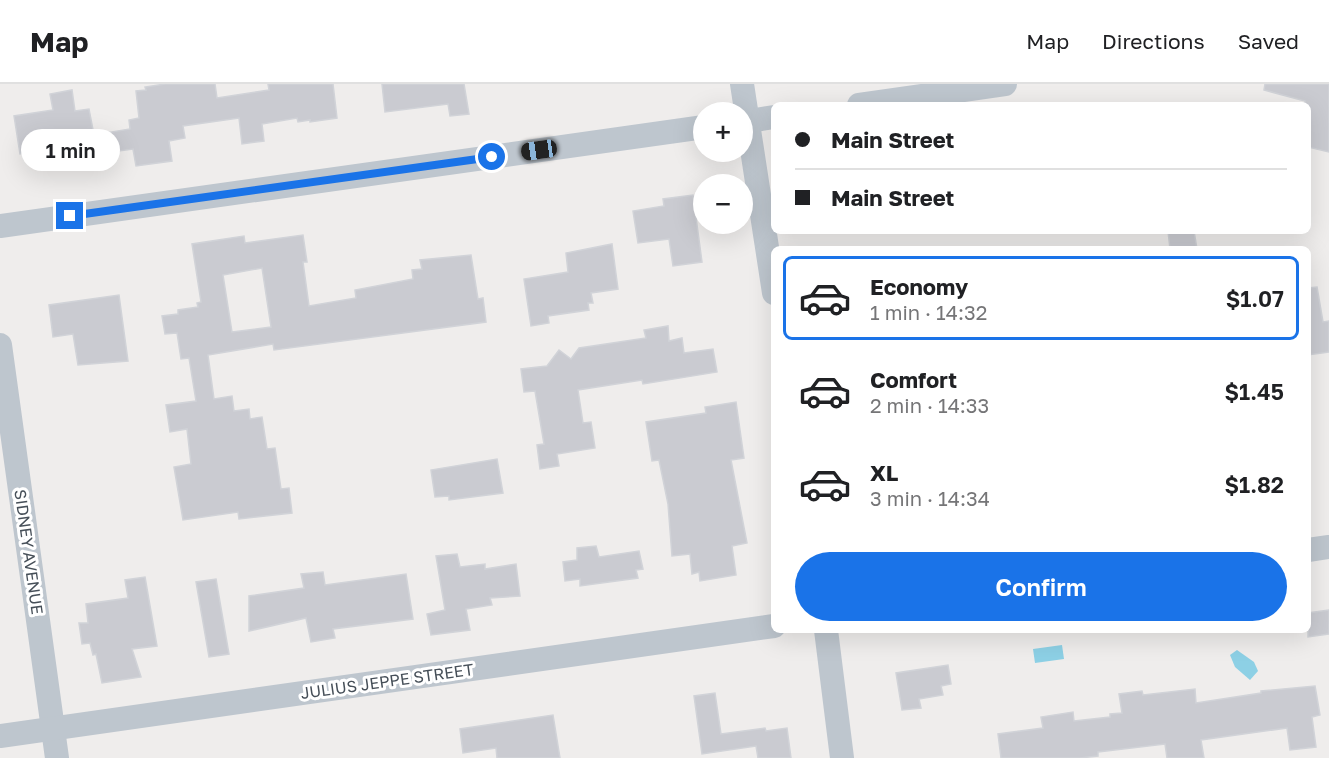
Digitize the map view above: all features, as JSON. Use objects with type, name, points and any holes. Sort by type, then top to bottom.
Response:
[{"type":"street","points":[[742,84],[743,102]]},
{"type":"street","points":[[881,102],[1005,84]]},
{"type":"street","points":[[753,120],[771,117]]},
{"type":"street","points":[[0,226],[693,129]]},
{"type":"street","points":[[752,162],[771,275]]},
{"type":"street","name":"SIDNEY AVENUE","points":[[0,345],[57,758]]},
{"type":"street","points":[[1311,550],[1329,547]]},
{"type":"street","name":"JULIUS JEPPE STREET","points":[[0,736],[771,626]]},
{"type":"street","points":[[826,633],[842,758]]},
{"type":"water","points":[[1062,645],[1064,659],[1035,663],[1033,649]]},
{"type":"water","points":[[1237,650],[1254,662],[1258,671],[1250,680],[1235,667],[1230,655]]},
{"type":"building","points":[[165,84],[215,84],[217,98],[269,90],[268,84],[333,84],[337,118],[298,122],[297,118],[262,124],[264,141],[242,144],[239,118],[183,126],[185,138],[169,141],[172,161],[136,166],[133,149],[60,159],[58,148],[20,154],[14,116],[53,110],[50,94],[72,90],[75,111],[89,109],[94,135],[130,129],[129,120],[139,118],[136,91]]},
{"type":"building","points":[[382,84],[464,84],[469,114],[450,116],[448,104],[385,112]]},
{"type":"building","points":[[1265,84],[1329,84],[1329,152],[1311,148],[1311,102],[1264,90]]},
{"type":"building","points":[[693,195],[693,234],[698,234],[702,262],[673,266],[669,239],[638,243],[633,211],[664,206],[663,199]]},
{"type":"building","points":[[1168,234],[1194,234],[1196,246],[1170,246]]},
{"type":"building","points":[[303,235],[307,262],[303,262],[309,306],[356,298],[355,290],[413,279],[412,270],[422,269],[420,260],[471,255],[478,299],[483,298],[486,322],[274,350],[273,344],[208,355],[214,399],[232,396],[234,411],[249,409],[250,419],[262,417],[267,449],[275,448],[281,489],[289,488],[292,513],[239,519],[238,512],[183,520],[174,467],[191,464],[187,429],[170,432],[166,405],[196,401],[189,358],[181,359],[177,333],[165,334],[162,316],[178,314],[178,310],[198,307],[197,303],[201,302],[192,244],[244,236],[245,243]],"holes":[[[262,268],[271,327],[232,332],[223,275]]]},
{"type":"building","points":[[612,244],[618,289],[591,293],[593,303],[588,303],[589,310],[548,316],[549,323],[531,326],[524,279],[568,272],[566,253]]},
{"type":"building","points":[[1317,287],[1323,322],[1329,321],[1329,352],[1311,355],[1311,288]]},
{"type":"building","points":[[119,295],[128,361],[78,365],[73,334],[53,337],[49,305]]},
{"type":"building","points":[[668,326],[669,341],[682,338],[684,353],[713,349],[717,372],[643,384],[642,380],[578,390],[583,423],[591,422],[595,448],[557,454],[559,466],[540,469],[537,445],[544,444],[535,391],[524,392],[521,369],[547,366],[559,350],[571,359],[579,348],[646,338],[644,330]]},
{"type":"building","points":[[736,402],[744,458],[731,460],[747,543],[732,546],[736,575],[700,581],[699,572],[692,574],[690,554],[672,556],[668,504],[659,460],[652,461],[646,422],[706,413],[705,407]]},
{"type":"building","points":[[497,459],[503,493],[449,500],[449,496],[435,497],[431,470]]},
{"type":"building","points":[[596,546],[599,557],[639,551],[643,569],[636,570],[638,578],[580,586],[580,579],[565,581],[563,562],[577,560],[577,548]]},
{"type":"building","points":[[457,554],[460,567],[485,564],[485,569],[516,564],[520,596],[490,598],[492,605],[466,609],[470,630],[431,635],[427,614],[445,610],[436,556]]},
{"type":"building","points":[[323,572],[325,585],[406,574],[413,619],[333,629],[335,638],[311,642],[306,618],[249,631],[249,596],[304,588],[301,574]]},
{"type":"building","points":[[145,577],[157,646],[132,649],[141,677],[102,683],[96,654],[93,655],[90,643],[82,644],[79,623],[88,623],[86,604],[128,598],[125,580]]},
{"type":"building","points":[[216,579],[229,654],[209,657],[196,582]]},
{"type":"building","points":[[1329,610],[1329,634],[1308,637],[1308,633],[1311,633],[1311,613]]},
{"type":"building","points":[[948,665],[951,684],[941,686],[943,695],[919,699],[921,708],[902,710],[896,673]]},
{"type":"building","points":[[1315,686],[1320,715],[1312,717],[1316,747],[1290,750],[1287,728],[1201,740],[1204,758],[1167,758],[1165,744],[1098,752],[1098,756],[1080,758],[1001,758],[998,734],[1043,728],[1041,717],[1073,712],[1074,721],[1110,717],[1110,714],[1122,713],[1119,694],[1142,691],[1143,695],[1195,689],[1196,703],[1261,693],[1261,691]]},
{"type":"building","points":[[715,693],[721,734],[765,728],[766,731],[787,728],[791,758],[758,758],[756,746],[702,754],[694,696]]},
{"type":"building","points":[[553,715],[560,758],[497,758],[496,748],[463,753],[460,729]]},
{"type":"route","points":[[70,216],[492,157]]}]
